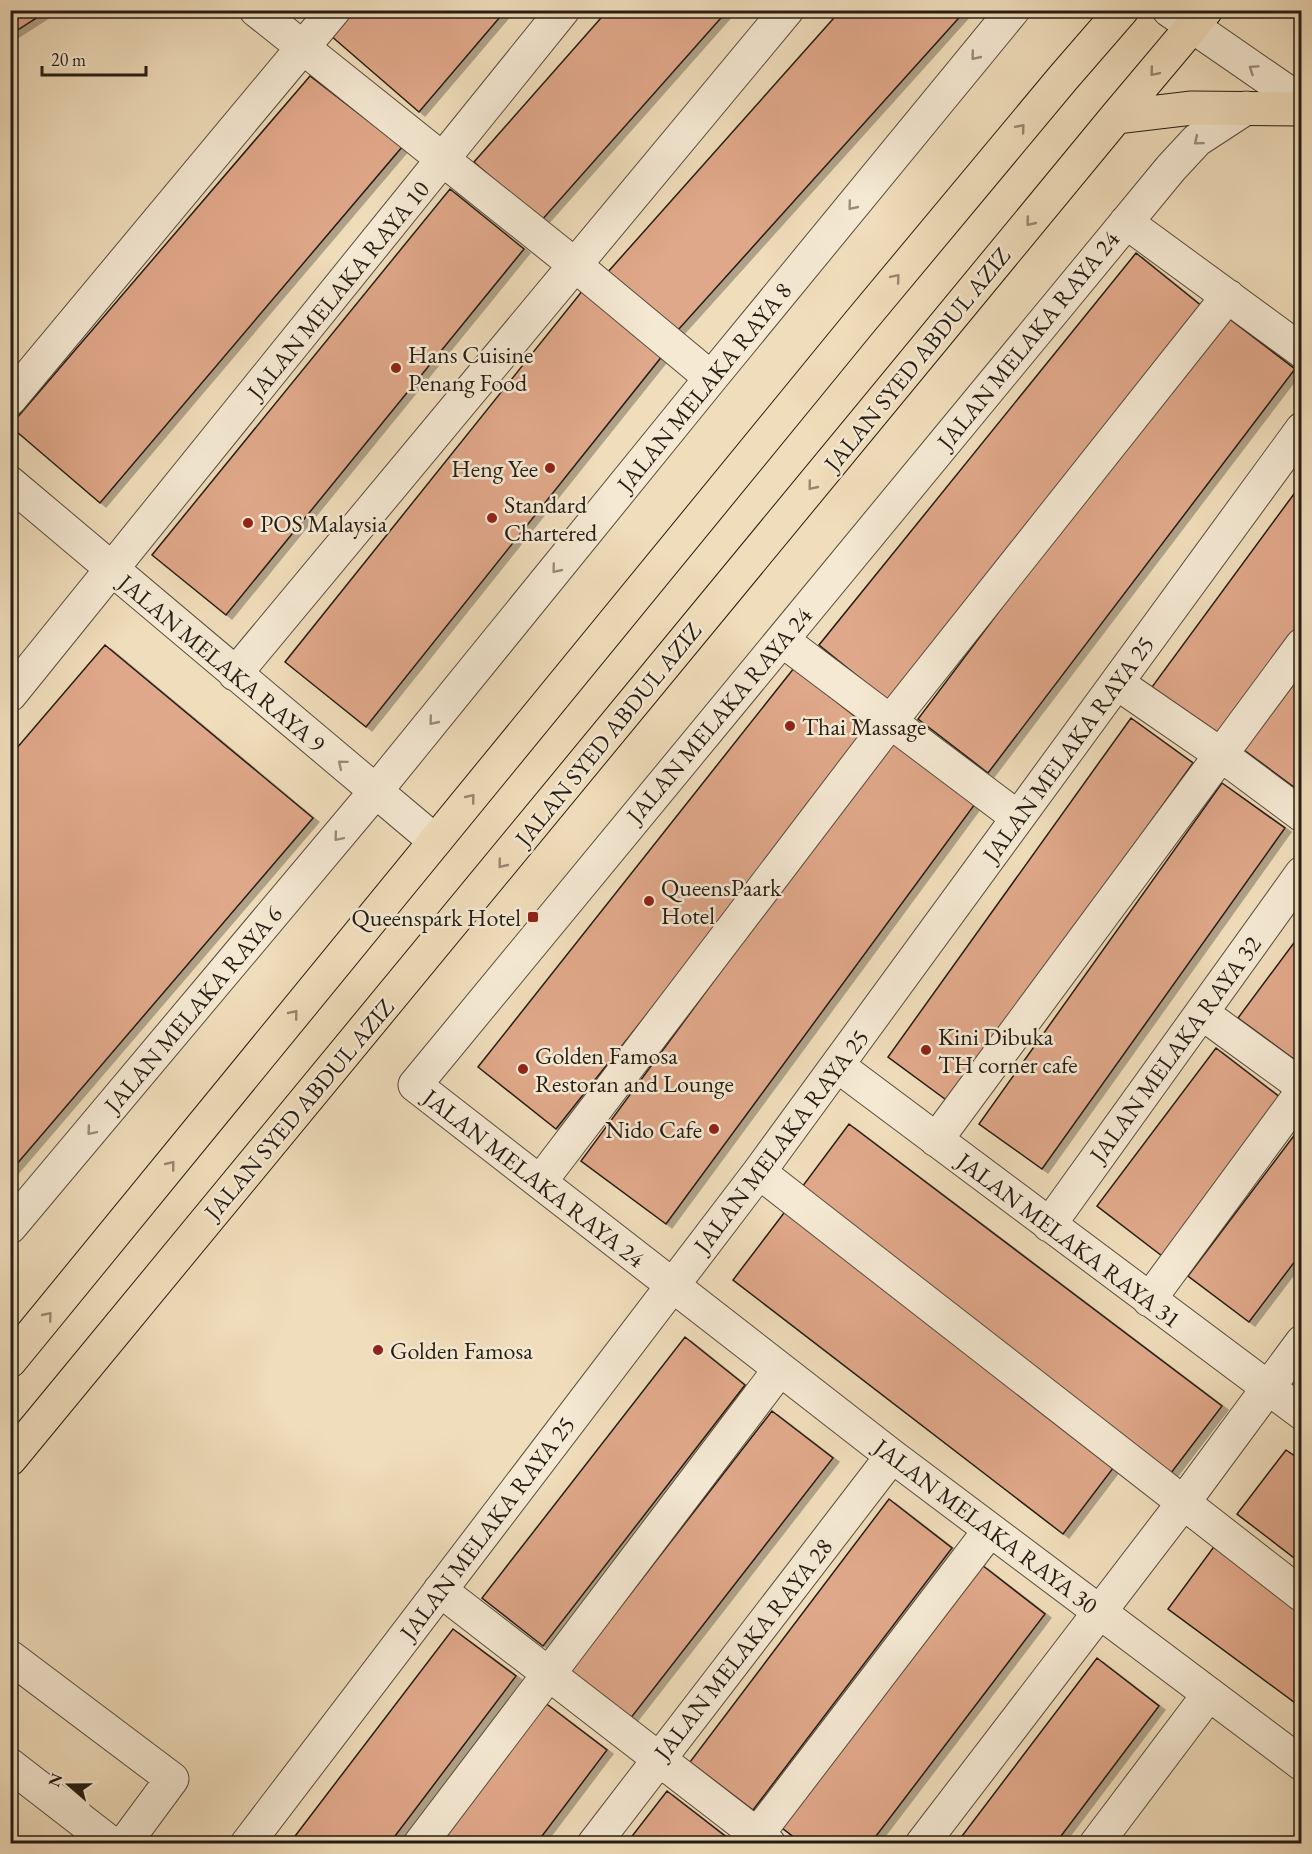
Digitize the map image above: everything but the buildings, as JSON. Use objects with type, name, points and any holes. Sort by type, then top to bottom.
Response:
[{"type":"main road","points":[[10,1361],[859,323],[1122,10]]},
{"type":"main road","name":"JALAN SYED ABDUL AZIZ","points":[[10,1459],[1116,117],[1189,16]]},
{"type":"main road","points":[[1116,117],[1192,108],[1302,110]]},
{"type":"street","points":[[256,10],[575,265],[711,378]]},
{"type":"street","points":[[10,399],[334,10]]},
{"type":"street","name":"JALAN MELAKA RAYA 10","points":[[10,695],[563,10]]},
{"type":"street","points":[[236,674],[787,10]]},
{"type":"street","name":"JALAN MELAKA RAYA 8","points":[[375,792],[1012,10]]},
{"type":"street","points":[[1189,16],[1302,102]]},
{"type":"street","name":"JALAN MELAKA RAYA 24","points":[[673,1286],[415,1085],[1171,168],[1197,140],[1246,108]]},
{"type":"street","points":[[1126,222],[1302,351]]},
{"type":"street","points":[[540,1182],[890,722],[1228,297]]},
{"type":"street","name":"JALAN MELAKA RAYA 25","points":[[247,1844],[759,1172],[1302,429]]},
{"type":"street","name":"JALAN MELAKA RAYA 9","points":[[10,483],[435,841]]},
{"type":"street","points":[[782,640],[1017,817]]},
{"type":"street","points":[[936,1140],[1302,645]]},
{"type":"street","points":[[1117,683],[1220,754],[1302,815]]},
{"type":"street","name":"JALAN MELAKA RAYA 6","points":[[10,1227],[375,792]]},
{"type":"street","name":"JALAN MELAKA RAYA 32","points":[[1049,1225],[1302,873]]},
{"type":"street","points":[[1202,1013],[1302,1086]]},
{"type":"street","name":"JALAN MELAKA RAYA 31","points":[[838,1066],[1302,1413]]},
{"type":"street","points":[[1149,1300],[1302,1092]]},
{"type":"street","points":[[759,1172],[1302,1595]]},
{"type":"street","name":"JALAN MELAKA RAYA 30","points":[[673,1286],[892,1456],[1302,1764]]},
{"type":"street","points":[[922,1844],[1183,1503],[1302,1342]]},
{"type":"street","points":[[420,1844],[780,1369]]},
{"type":"street","name":"JALAN MELAKA RAYA 28","points":[[594,1844],[892,1456]]},
{"type":"street","points":[[440,1590],[659,1759],[759,1840],[990,1530]]},
{"type":"street","points":[[10,1657],[172,1779],[124,1844]]},
{"type":"street","points":[[1096,1844],[1209,1694]]},
{"type":"street","points":[[10,1765],[112,1844]]},
{"type":"place","name":"Hans Cuisine Penang Food","points":[[396,368]]},
{"type":"place","name":"Heng Yee","points":[[550,468]]},
{"type":"place","name":"Standard Chartered","points":[[492,518]]},
{"type":"place","name":"POS Malaysia","points":[[248,523]]},
{"type":"place","name":"Thai Massage","points":[[790,726]]},
{"type":"place","name":"QueensPaark Hotel","points":[[649,901]]},
{"type":"place","name":"Queenspark Hotel","points":[[533,917]]},
{"type":"place","name":"Kini Dibuka TH corner cafe","points":[[926,1050]]},
{"type":"place","name":"Golden Famosa Restoran and Lounge","points":[[523,1069]]},
{"type":"place","name":"Nido Cafe","points":[[714,1129]]},
{"type":"place","name":"Golden Famosa","points":[[378,1350]]}]
